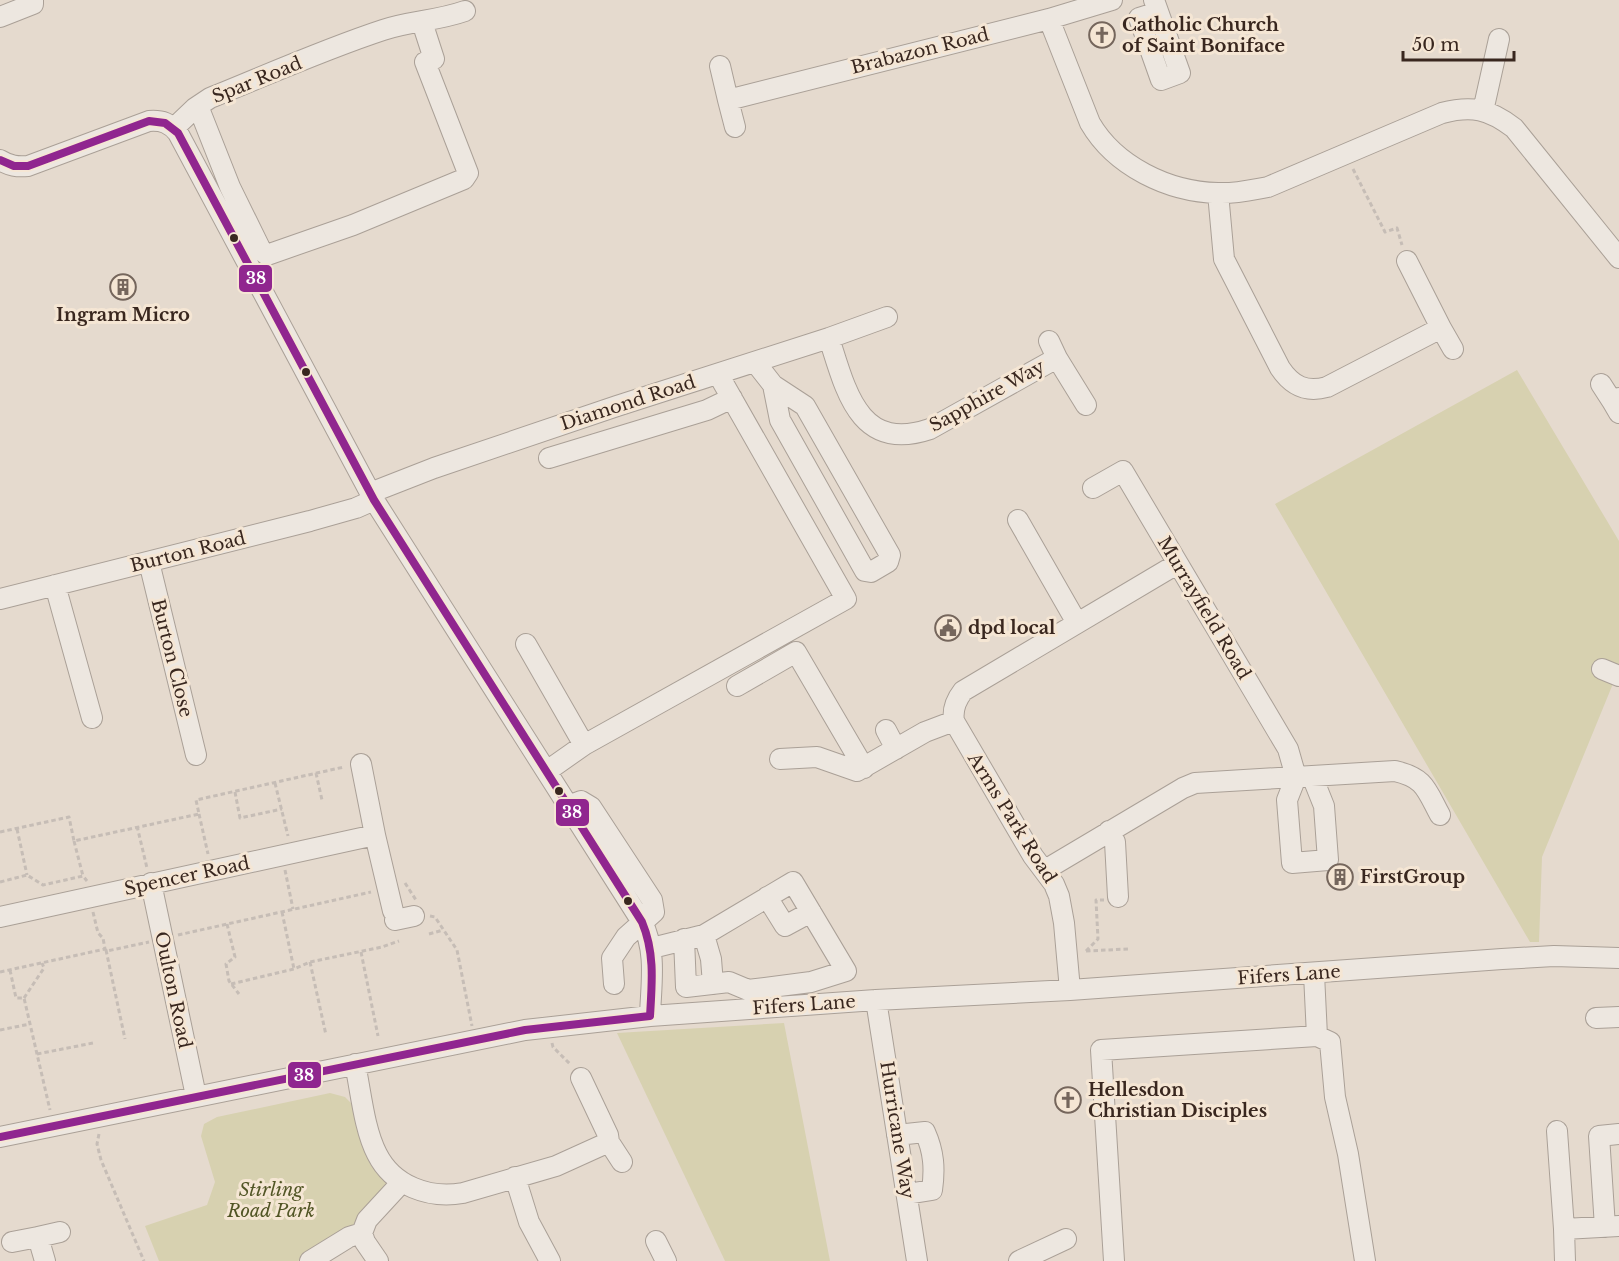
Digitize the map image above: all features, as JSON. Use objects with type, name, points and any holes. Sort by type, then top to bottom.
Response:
[{"type":"street","points":[[0,17],[33,4],[33,0]]},
{"type":"street","name":"Brabazon Road","points":[[728,99],[1049,19],[1112,0]]},
{"type":"street","name":"Spar Road","points":[[174,128],[210,98],[386,29],[465,11]]},
{"type":"street","points":[[1049,19],[1090,123],[1109,150],[1129,165],[1150,176],[1197,192],[1246,192],[1268,187],[1442,113],[1465,109],[1483,111],[1498,116],[1514,128],[1619,258]]},
{"type":"street","points":[[198,106],[236,200],[261,250],[267,255],[353,225],[464,179],[468,173],[426,62],[434,59],[422,22]]},
{"type":"street","points":[[1483,111],[1499,39]]},
{"type":"street","points":[[720,66],[735,128]]},
{"type":"street","points":[[0,160],[8,165],[28,166],[149,121],[159,120],[174,128],[185,144],[372,497],[649,935],[652,948],[650,1016]]},
{"type":"street","points":[[1218,193],[1224,259],[1280,368],[1288,380],[1296,386],[1317,390],[1327,387],[1441,328]]},
{"type":"street","points":[[1407,261],[1453,349]]},
{"type":"street","name":"Diamond Road","points":[[372,497],[434,468],[887,317]]},
{"type":"street","name":"Sapphire Way","points":[[829,338],[846,389],[857,410],[872,426],[891,434],[913,435],[930,429],[1053,349],[1086,405]]},
{"type":"street","points":[[756,362],[773,385],[805,406],[890,555],[888,562],[872,572],[865,571],[780,420],[773,385]]},
{"type":"street","points":[[547,771],[584,745],[846,599],[718,374]]},
{"type":"street","points":[[1601,384],[1617,404]]},
{"type":"street","points":[[549,459],[707,410],[732,398]]},
{"type":"street","name":"Murrayfield Road","points":[[1093,488],[1123,471],[1304,777]]},
{"type":"street","name":"Burton Road","points":[[0,599],[310,521],[372,497]]},
{"type":"street","points":[[1018,520],[1077,623]]},
{"type":"street","name":"Burton Close","points":[[149,562],[196,755]]},
{"type":"street","points":[[780,759],[817,757],[860,770],[938,726],[954,721],[953,712],[957,699],[963,691],[1177,564]]},
{"type":"street","points":[[55,585],[93,718]]},
{"type":"street","points":[[526,644],[584,745]]},
{"type":"street","points":[[737,686],[796,652],[860,770]]},
{"type":"street","name":"Arms Park Road","points":[[954,721],[1059,896],[1064,923],[1076,952],[1070,990]]},
{"type":"street","points":[[886,730],[897,749]]},
{"type":"street","points":[[361,764],[394,916],[419,911]]},
{"type":"street","points":[[1045,870],[1195,783],[1226,790],[1304,777],[1395,771],[1409,774],[1423,784],[1440,814]]},
{"type":"street","points":[[1109,831],[1114,842],[1118,897]]},
{"type":"street","name":"Spencer Road","points":[[0,917],[375,835]]},
{"type":"street","points":[[652,948],[694,937],[793,882],[846,971],[811,982],[747,990],[729,982],[686,987],[694,937]]},
{"type":"street","name":"Oulton Road","points":[[151,884],[196,1096]]},
{"type":"street","points":[[767,897],[785,926],[811,912]]},
{"type":"street","points":[[614,984],[612,958],[626,937],[642,922]]},
{"type":"street","points":[[694,937],[711,959],[713,984]]},
{"type":"street","name":"Fifers Lane","points":[[0,1137],[525,1030],[650,1016],[1314,974],[1554,956],[1619,958]]},
{"type":"street","points":[[1314,974],[1317,1036]]},
{"type":"street","name":"Hurricane Way","points":[[876,1000],[918,1261]]},
{"type":"street","points":[[1596,1018],[1619,1017]]},
{"type":"street","points":[[1114,1261],[1101,1050],[1317,1036],[1330,1042],[1335,1097],[1348,1154],[1365,1261]]},
{"type":"street","points":[[356,1064],[371,1139],[378,1155],[391,1173],[402,1182],[435,1195],[449,1195],[556,1166],[609,1142]]},
{"type":"street","points":[[581,1078],[608,1135],[609,1142],[622,1162]]},
{"type":"street","points":[[1557,1131],[1565,1261]]},
{"type":"street","points":[[897,1135],[925,1132],[932,1146],[935,1171],[932,1190],[907,1194]]},
{"type":"street","points":[[1564,1229],[1612,1226],[1599,1136],[1619,1134]]},
{"type":"street","points":[[515,1177],[529,1222],[550,1261]]},
{"type":"street","points":[[378,1261],[365,1242],[362,1233],[367,1220],[402,1182]]},
{"type":"street","points":[[12,1242],[60,1232]]},
{"type":"street","points":[[310,1261],[349,1237],[362,1233]]},
{"type":"street","points":[[38,1237],[45,1261]]},
{"type":"street","points":[[1019,1261],[1066,1239]]},
{"type":"street","points":[[656,1241],[666,1261]]},
{"type":"path","points":[[1347,154],[1385,232],[1397,228],[1407,261]]},
{"type":"path","points":[[211,870],[196,800],[361,764]]},
{"type":"path","points":[[316,773],[322,800]]},
{"type":"path","points":[[275,783],[282,809],[293,909]]},
{"type":"path","points":[[234,792],[240,818],[282,809]]},
{"type":"path","points":[[74,841],[199,814]]},
{"type":"path","points":[[0,832],[69,817],[98,933],[103,938],[125,1039]]},
{"type":"path","points":[[137,826],[151,884]]},
{"type":"path","points":[[17,829],[27,875],[43,885],[82,876]]},
{"type":"path","points":[[0,882],[27,875]]},
{"type":"path","points":[[404,877],[406,886],[419,911],[435,917],[457,950],[475,1040]]},
{"type":"path","points":[[0,972],[163,939],[387,888]]},
{"type":"path","points":[[1076,952],[1098,939],[1096,900],[1118,899],[1118,897]]},
{"type":"path","points":[[282,912],[294,969]]},
{"type":"path","points":[[227,924],[235,957],[226,964],[231,984],[239,994]]},
{"type":"path","points":[[429,934],[443,930]]},
{"type":"path","points":[[231,984],[399,941]]},
{"type":"path","points":[[1076,952],[1128,949]]},
{"type":"path","points":[[361,952],[378,1036]]},
{"type":"path","points":[[310,962],[326,1035]]},
{"type":"path","points":[[42,963],[44,968],[24,998],[54,1126]]},
{"type":"path","points":[[10,970],[16,998],[24,998]]},
{"type":"path","points":[[0,1030],[30,1024]]},
{"type":"path","points":[[552,1038],[553,1047],[581,1078]]},
{"type":"path","points":[[37,1054],[93,1043],[94,1045]]},
{"type":"path","points":[[99,1117],[102,1129],[97,1144],[101,1160],[144,1261]]},
{"type":"green space","points":[[1517,370],[1619,541],[1619,669],[1542,857],[1539,942],[1530,942],[1275,504]]},
{"type":"green space","points":[[784,1023],[830,1261],[725,1261],[617,1033]]},
{"type":"green space","name":"Stirling Road Park","points":[[330,1093],[345,1097],[356,1108],[370,1164],[387,1183],[385,1193],[356,1226],[298,1261],[159,1261],[145,1226],[207,1205],[215,1182],[201,1136],[204,1124],[217,1117]]},
{"type":"transit line","name":"38","points":[[0,160],[14,166],[28,166],[149,121],[165,123],[178,133],[374,500],[642,922],[649,945],[652,980],[650,1016],[525,1030],[0,1137]]},
{"type":"place","name":"Catholic Church of Saint Boniface","points":[[1102,35]]},
{"type":"place","name":"Ingram Micro","points":[[123,287]]},
{"type":"place","name":"dpd local","points":[[948,628]]},
{"type":"place","name":"FirstGroup","points":[[1340,877]]},
{"type":"place","name":"Hellesdon Christian Disciples","points":[[1068,1100]]}]
